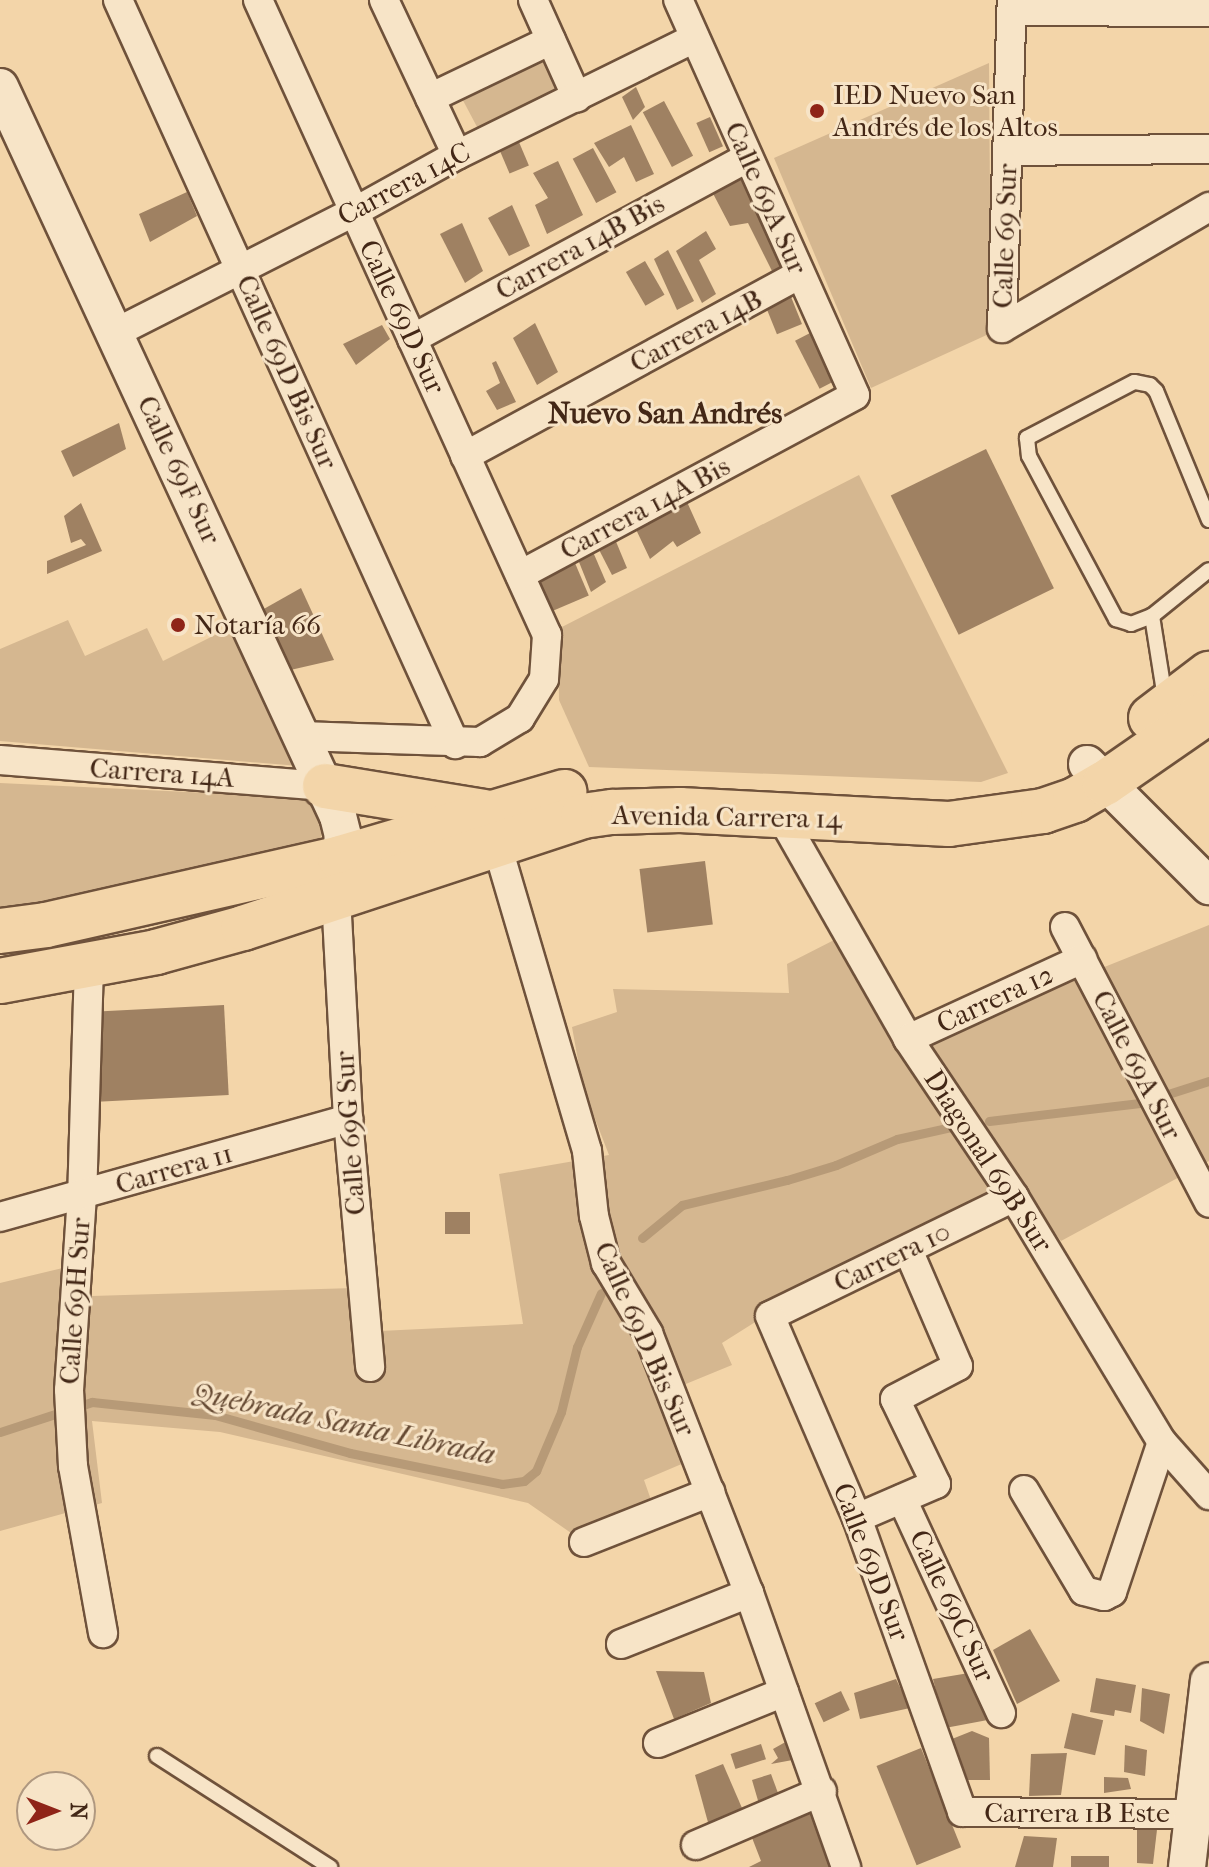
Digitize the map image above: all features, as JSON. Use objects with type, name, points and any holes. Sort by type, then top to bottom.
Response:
[{"type":"main road","name":"Avenida Carrera 14","points":[[494,829],[550,826],[613,812],[680,810],[949,824],[1043,811],[1075,800],[1096,773],[1166,707],[1209,674]]},
{"type":"main road","name":"Avenida Carrera 14","points":[[0,931],[338,878],[494,829],[568,791],[628,782],[985,794],[1042,785],[1096,773],[1209,711]]},
{"type":"main road","points":[[325,786],[494,829]]},
{"type":"main road","name":"Avenida Carrera 14","points":[[0,981],[89,965],[243,928],[338,878]]},
{"type":"street","name":"Calle 69D Bis Sur","points":[[118,0],[455,744]]},
{"type":"street","name":"Calle 69D Sur","points":[[258,0],[547,635],[544,679],[520,718],[480,742],[455,744]]},
{"type":"street","points":[[384,0],[457,155]]},
{"type":"street","points":[[533,0],[577,98]]},
{"type":"street","name":"Calle 69A Sur","points":[[678,0],[855,395]]},
{"type":"street","points":[[1012,6],[1209,12]]},
{"type":"street","name":"Calle 69 Sur","points":[[1012,6],[1002,328],[1209,207]]},
{"type":"street","name":"Carrera 14C","points":[[115,333],[354,212],[457,155],[695,38]]},
{"type":"street","points":[[430,98],[551,40]]},
{"type":"street","name":"Calle 69F Sur","points":[[0,87],[325,786],[342,831],[338,878]]},
{"type":"street","points":[[1008,151],[1209,149]]},
{"type":"street","name":"Carrera 14B Bis","points":[[412,339],[748,157]]},
{"type":"street","name":"Carrera 14B","points":[[465,456],[800,274]]},
{"type":"street","name":"Carrera 14A Bis","points":[[520,575],[855,395]]},
{"type":"street","points":[[301,736],[455,744]]},
{"type":"street","name":"Carrera 14A","points":[[0,760],[325,786]]},
{"type":"street","points":[[1096,773],[1209,886]]},
{"type":"street","name":"Diagonal 69B Sur","points":[[781,816],[908,1039],[1014,1197],[1162,1442],[1209,1495]]},
{"type":"street","name":"Calle 69D Bis Sur","points":[[494,829],[587,1151],[594,1216],[606,1263],[648,1333],[749,1593],[822,1791],[846,1867]]},
{"type":"street","name":"Calle 69G Sur","points":[[338,878],[348,1119],[370,1367]]},
{"type":"street","name":"Calle 69A Sur","points":[[1065,927],[1209,1203]]},
{"type":"street","name":"Carrera 12","points":[[908,1039],[1082,959]]},
{"type":"street","name":"Calle 69H Sur","points":[[89,965],[82,1195],[69,1390],[73,1466],[103,1633]]},
{"type":"street","name":"Carrera 11","points":[[0,1217],[348,1119]]},
{"type":"street","name":"Carrera 10","points":[[770,1316],[1014,1197]]},
{"type":"street","name":"Calle 69C Sur","points":[[908,1250],[958,1366],[895,1399],[936,1484],[902,1499],[1001,1713]]},
{"type":"street","name":"Calle 69D Sur","points":[[770,1316],[857,1518],[962,1812]]},
{"type":"street","points":[[1024,1490],[1084,1591],[1095,1597],[1112,1592],[1162,1442]]},
{"type":"street","points":[[584,1542],[710,1492]]},
{"type":"street","points":[[857,1518],[902,1499]]},
{"type":"street","points":[[621,1644],[749,1593]]},
{"type":"street","points":[[1187,1867],[1201,1814],[1209,1681]]},
{"type":"street","points":[[658,1743],[784,1692]]},
{"type":"street","points":[[696,1845],[822,1791]]},
{"type":"street","name":"Carrera 1B Este","points":[[962,1812],[1201,1814]]},
{"type":"lane","points":[[1209,520],[1156,391],[1150,385],[1134,382],[1027,438],[1029,456],[1116,619],[1131,624],[1152,616],[1209,570]]},
{"type":"lane","points":[[1152,616],[1166,707]]},
{"type":"lane","points":[[157,1756],[330,1867]]},
{"type":"shaded area","points":[[542,53],[562,91],[481,134],[461,96]]},
{"type":"shaded area","points":[[989,63],[991,333],[871,388],[774,158]]},
{"type":"shaded area","points":[[859,475],[1008,773],[981,782],[589,767],[559,700],[558,629]]},
{"type":"shaded area","points":[[68,620],[85,656],[147,628],[163,661],[229,628],[299,766],[0,741],[0,649]]},
{"type":"shaded area","points":[[0,783],[315,798],[326,820],[322,835],[312,848],[0,913]]},
{"type":"shaded area","points":[[1209,925],[1209,1161],[1061,1241],[1020,1187],[768,1314],[722,1343],[732,1365],[659,1395],[684,1463],[644,1480],[656,1514],[584,1542],[528,1503],[220,1432],[92,1421],[102,1503],[0,1531],[0,1283],[92,1261],[92,1296],[354,1288],[359,1332],[523,1324],[499,1174],[609,1155],[583,1088],[572,1027],[617,1012],[613,989],[789,993],[787,964],[840,937],[898,1050]]},
{"type":"building","points":[[636,87],[645,107],[633,120],[622,97]]},
{"type":"building","points":[[664,101],[693,156],[672,167],[643,112]]},
{"type":"building","points":[[710,117],[723,146],[709,152],[696,123]]},
{"type":"building","points":[[631,125],[654,174],[636,182],[624,157],[609,167],[594,143]]},
{"type":"building","points":[[516,135],[529,165],[510,174],[497,143]]},
{"type":"building","points":[[593,148],[616,192],[596,203],[573,159]]},
{"type":"building","points":[[558,161],[583,215],[547,234],[535,205],[548,198],[533,173]]},
{"type":"building","points":[[741,166],[788,263],[772,271],[748,223],[730,226],[707,182]]},
{"type":"building","points":[[187,192],[197,216],[150,242],[139,214]]},
{"type":"building","points":[[512,205],[530,246],[509,256],[488,218]]},
{"type":"building","points":[[462,223],[483,271],[465,283],[440,234]]},
{"type":"building","points":[[706,231],[716,249],[699,260],[716,294],[702,303],[676,251]]},
{"type":"building","points":[[668,250],[694,301],[677,310],[654,259]]},
{"type":"building","points":[[645,261],[664,295],[645,306],[626,272]]},
{"type":"building","points":[[787,287],[802,324],[777,334],[762,297]]},
{"type":"building","points":[[535,323],[558,372],[537,385],[513,338]]},
{"type":"building","points":[[382,325],[390,339],[356,365],[343,344]]},
{"type":"building","points":[[812,332],[837,380],[820,389],[795,341]]},
{"type":"building","points":[[496,361],[516,402],[497,410],[486,391],[500,383],[492,363]]},
{"type":"building","points":[[119,423],[126,449],[73,477],[61,451]]},
{"type":"building","points":[[986,449],[1054,588],[959,635],[891,495]]},
{"type":"building","points":[[683,493],[701,533],[677,547],[673,541],[650,559],[632,521]]},
{"type":"building","points":[[81,503],[102,551],[47,574],[47,561],[86,545],[81,539],[71,543],[64,516]]},
{"type":"building","points":[[612,532],[627,568],[612,575],[594,540]]},
{"type":"building","points":[[590,545],[606,582],[591,592],[575,552]]},
{"type":"building","points":[[572,556],[589,596],[542,616],[525,576]]},
{"type":"building","points":[[301,588],[334,660],[286,671],[262,610]]},
{"type":"building","points":[[705,861],[713,925],[647,933],[639,869]]},
{"type":"building","points":[[224,1005],[229,1095],[98,1102],[93,1012]]},
{"type":"building","points":[[445,1212],[470,1212],[470,1234],[445,1234]]},
{"type":"building","points":[[1030,1629],[1060,1681],[1017,1704],[993,1650]]},
{"type":"building","points":[[656,1671],[704,1672],[711,1703],[674,1719]]},
{"type":"building","points":[[975,1672],[993,1719],[945,1728],[933,1679]]},
{"type":"building","points":[[1096,1678],[1136,1685],[1131,1713],[1115,1710],[1114,1716],[1090,1712]]},
{"type":"building","points":[[896,1679],[910,1708],[860,1719],[854,1693]]},
{"type":"building","points":[[1142,1688],[1170,1694],[1164,1734],[1140,1721]]},
{"type":"building","points":[[841,1691],[850,1710],[824,1722],[815,1703]]},
{"type":"building","points":[[1072,1713],[1103,1720],[1095,1755],[1064,1748]]},
{"type":"building","points":[[972,1731],[989,1738],[990,1780],[968,1780],[952,1739]]},
{"type":"building","points":[[789,1740],[798,1759],[771,1764],[778,1758],[773,1749]]},
{"type":"building","points":[[761,1744],[766,1759],[736,1769],[731,1754]]},
{"type":"building","points":[[1125,1745],[1147,1750],[1145,1776],[1124,1772]]},
{"type":"building","points":[[921,1748],[961,1847],[917,1865],[876,1766]]},
{"type":"building","points":[[1067,1753],[1061,1795],[1029,1796],[1031,1754]]},
{"type":"building","points":[[723,1764],[742,1808],[709,1826],[695,1775]]},
{"type":"building","points":[[771,1774],[778,1793],[759,1804],[752,1780]]},
{"type":"building","points":[[1104,1777],[1128,1778],[1131,1789],[1104,1793]]},
{"type":"building","points":[[822,1801],[837,1867],[749,1867],[761,1861],[749,1830]]},
{"type":"building","points":[[1137,1817],[1158,1821],[1153,1864],[1137,1863]]},
{"type":"building","points":[[1024,1836],[1057,1838],[1053,1867],[1015,1867]]},
{"type":"building","points":[[1071,1856],[1109,1856],[1109,1867],[1071,1867]]},
{"type":"waterway","name":"Quebrada Santa Librada","points":[[989,1121],[1140,1103],[1209,1081]]},
{"type":"waterway","name":"Quebrada Santa Librada","points":[[642,1238],[682,1205],[787,1180],[836,1165],[897,1139],[951,1127]]},
{"type":"waterway","name":"Quebrada Santa Librada","points":[[0,1432],[92,1402],[215,1415],[350,1453],[502,1484],[524,1481],[536,1471],[561,1412],[577,1347],[601,1293]]},
{"type":"place","name":"IED Nuevo San Andrés de los Altos","points":[[817,111]]},
{"type":"place","name":"Notaría 66","points":[[178,625]]},
{"type":"district","name":"Nuevo San Andrés","points":[[665,414]]}]
